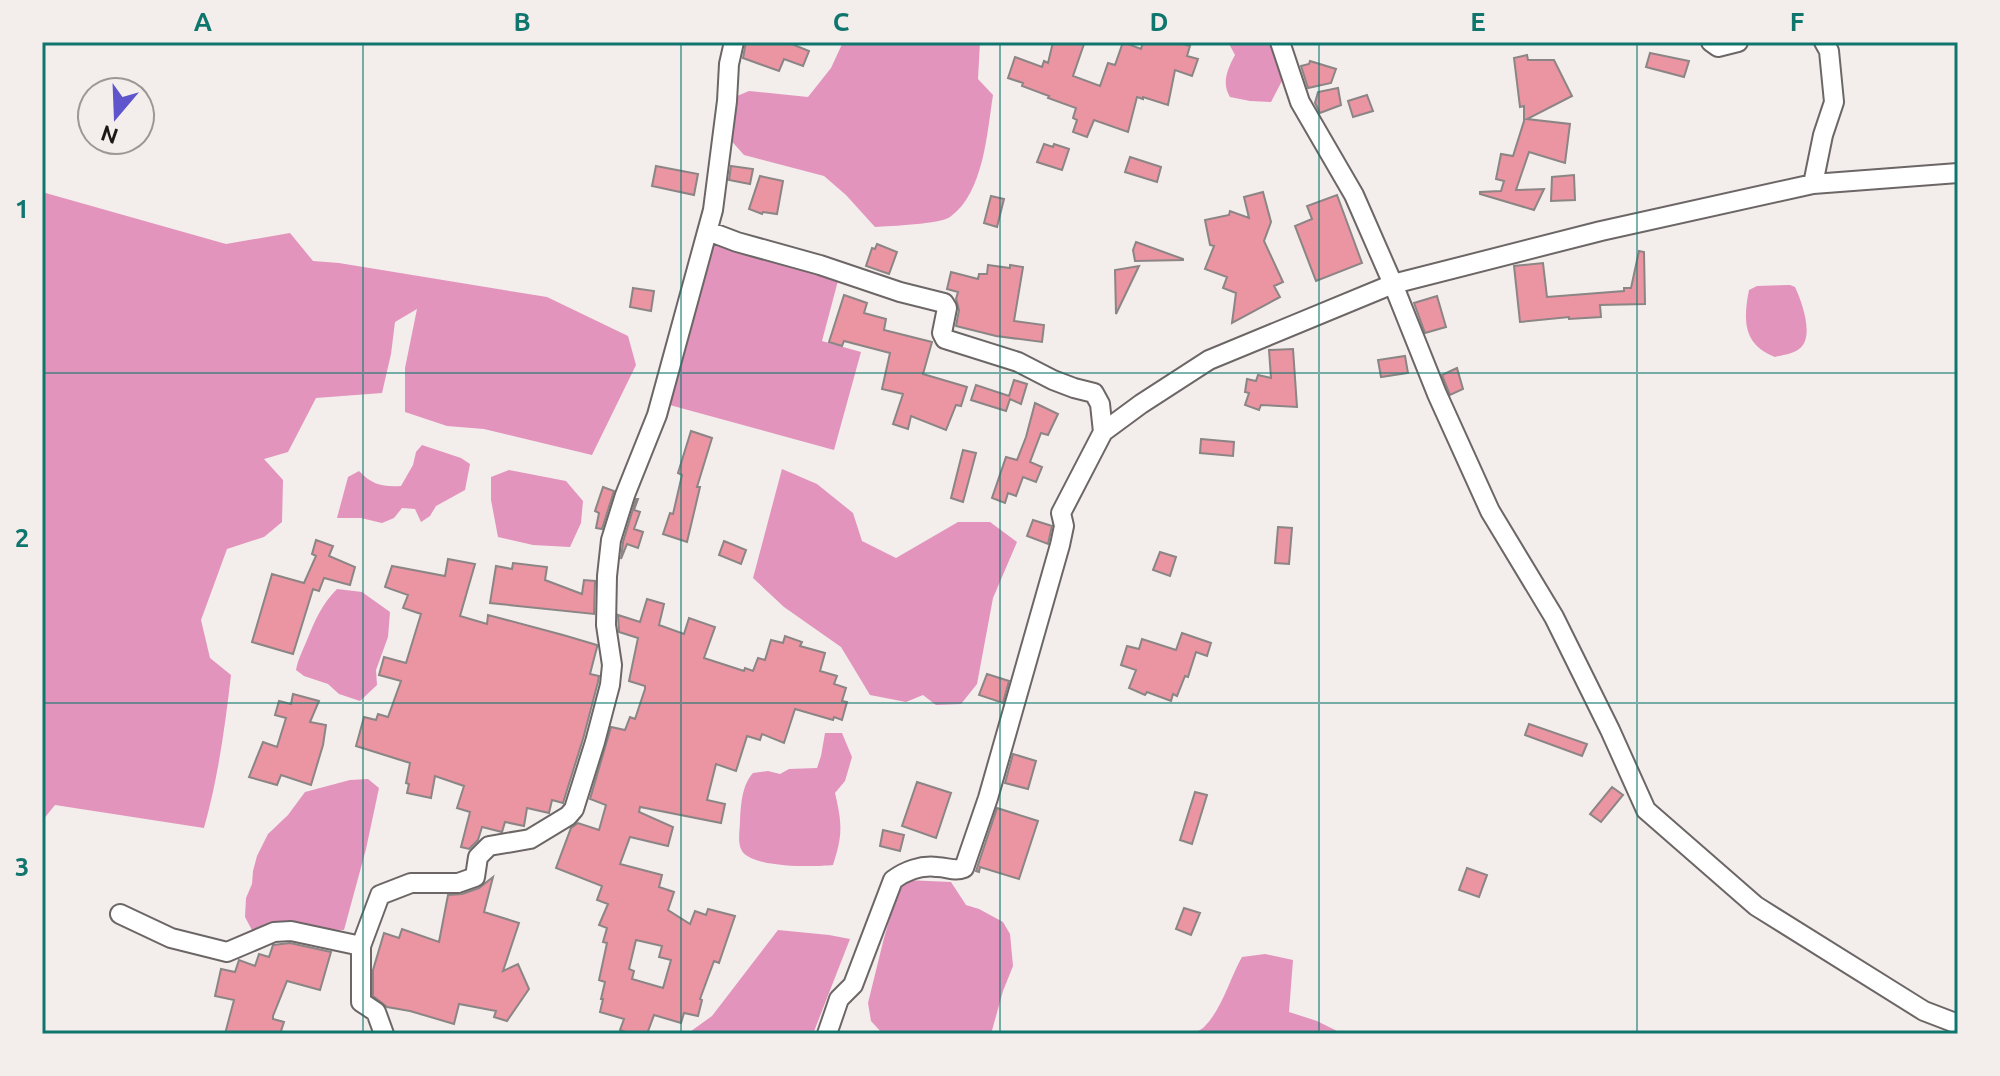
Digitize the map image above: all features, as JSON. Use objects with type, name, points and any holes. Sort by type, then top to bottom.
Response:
[{"type":"street","points":[[384,1034],[376,1012],[361,1002],[361,946],[380,895],[411,883],[458,883],[475,877],[478,857],[489,846],[530,839],[568,816],[574,809],[595,742],[611,675],[606,625],[611,540],[635,466],[657,415],[708,231],[734,42]]},
{"type":"street","points":[[1280,42],[1300,102],[1354,195],[1437,394],[1490,511],[1554,617],[1646,810],[1756,906],[1924,1011],[1958,1024]]},
{"type":"street","points":[[1711,42],[1718,47],[1738,42]]},
{"type":"street","points":[[1813,184],[1823,135],[1834,102],[1829,51],[1824,42]]},
{"type":"street","points":[[827,1034],[839,999],[853,985],[893,880],[905,871],[936,866],[959,871],[964,868],[988,798],[1060,545],[1064,526],[1061,513],[1103,432],[1209,360],[1393,284],[1601,231],[1813,184],[1958,173]]},
{"type":"street","points":[[708,231],[944,303],[947,308],[942,333],[945,339],[1018,362],[1074,388],[1094,393],[1100,404],[1103,432]]},
{"type":"street","points":[[120,914],[171,938],[227,952],[274,932],[291,931],[361,946]]},
{"type":"shaded area","points":[[843,42],[980,42],[978,79],[993,95],[986,144],[970,193],[950,217],[926,223],[875,227],[824,176],[744,155],[727,136],[730,99],[749,91],[808,97],[831,68]]},
{"type":"shaded area","points":[[1228,42],[1274,42],[1284,77],[1271,102],[1230,97],[1226,81],[1235,55]]},
{"type":"shaded area","points":[[42,192],[226,244],[290,233],[313,261],[547,297],[628,336],[636,365],[592,455],[484,429],[447,426],[405,412],[405,368],[417,309],[395,322],[382,393],[316,398],[288,452],[264,459],[283,480],[282,522],[264,537],[227,549],[201,620],[210,658],[231,675],[220,752],[204,828],[55,805],[42,821]]},
{"type":"shaded area","points":[[711,242],[839,277],[822,341],[861,352],[834,450],[666,404]]},
{"type":"shaded area","points":[[1757,286],[1795,287],[1801,301],[1806,337],[1797,351],[1775,357],[1764,352],[1751,338],[1746,321],[1749,290]]},
{"type":"shaded area","points":[[422,445],[470,464],[465,490],[436,506],[430,516],[421,522],[415,509],[402,508],[394,518],[382,523],[361,518],[337,518],[348,477],[359,471],[378,484],[401,486]]},
{"type":"shaded area","points":[[782,469],[817,484],[853,513],[862,541],[896,558],[958,522],[990,522],[1017,542],[993,598],[977,684],[961,704],[936,705],[923,695],[906,702],[870,695],[841,647],[784,607],[753,578]]},
{"type":"shaded area","points":[[509,470],[566,481],[583,501],[581,523],[570,547],[533,545],[498,537],[491,500],[491,477]]},
{"type":"shaded area","points":[[337,589],[362,592],[390,612],[388,637],[376,670],[377,685],[360,701],[339,694],[328,684],[296,670],[316,619]]},
{"type":"shaded area","points":[[825,733],[842,733],[852,757],[845,781],[835,793],[840,829],[833,865],[784,865],[748,857],[740,848],[739,836],[744,789],[749,778],[753,773],[768,771],[780,774],[789,769],[817,768]]},
{"type":"shaded area","points":[[368,779],[379,788],[344,930],[253,932],[245,917],[246,898],[257,856],[268,834],[288,815],[305,792],[350,780]]},
{"type":"shaded area","points":[[906,880],[951,882],[966,905],[1003,922],[1010,934],[1013,966],[991,1034],[888,1034],[881,1032],[871,1021],[868,1003],[884,938],[896,897]]},
{"type":"shaded area","points":[[778,930],[850,939],[813,1034],[687,1034],[712,1016]]},
{"type":"shaded area","points":[[1265,954],[1293,960],[1289,1012],[1343,1034],[1188,1034],[1202,1029],[1211,1019],[1242,957]]},
{"type":"building","points":[[746,42],[787,42],[809,51],[803,66],[784,59],[779,71],[743,58]]},
{"type":"building","points":[[1053,42],[1084,44],[1073,76],[1100,86],[1108,63],[1115,65],[1123,42],[1141,49],[1143,42],[1177,42],[1190,46],[1187,56],[1198,59],[1192,76],[1175,70],[1168,105],[1137,97],[1128,132],[1094,120],[1087,137],[1073,132],[1077,120],[1073,118],[1076,108],[1008,78],[1015,57],[1042,67],[1044,61],[1048,63]]},
{"type":"building","points":[[1650,53],[1689,61],[1684,77],[1646,67]]},
{"type":"building","points":[[1527,55],[1528,60],[1554,60],[1572,96],[1527,119],[1570,124],[1565,163],[1529,152],[1516,190],[1544,189],[1534,210],[1480,194],[1501,191],[1504,181],[1496,179],[1501,154],[1513,156],[1524,121],[1514,58]]},
{"type":"building","points":[[1310,61],[1336,69],[1331,83],[1308,88],[1301,66]]},
{"type":"building","points":[[1338,88],[1341,105],[1320,113],[1315,103],[1318,92]]},
{"type":"building","points":[[1367,95],[1373,111],[1353,117],[1348,101]]},
{"type":"building","points":[[1044,144],[1069,149],[1062,170],[1037,162]]},
{"type":"building","points":[[1130,157],[1161,167],[1157,182],[1125,172]]},
{"type":"building","points":[[656,166],[698,174],[694,195],[652,186]]},
{"type":"building","points":[[731,166],[753,169],[750,184],[729,180]]},
{"type":"building","points":[[1574,175],[1575,200],[1551,201],[1552,177]]},
{"type":"building","points":[[760,176],[783,181],[777,214],[762,214],[749,209]]},
{"type":"building","points":[[1263,192],[1271,222],[1264,241],[1283,282],[1274,286],[1280,297],[1232,323],[1236,293],[1223,288],[1227,277],[1205,269],[1214,246],[1210,245],[1205,220],[1229,215],[1230,211],[1249,218],[1244,197]]},
{"type":"building","points":[[1337,195],[1362,263],[1316,281],[1295,226],[1312,219],[1307,206]]},
{"type":"building","points":[[991,196],[1004,199],[997,227],[984,223]]},
{"type":"building","points":[[1136,242],[1183,260],[1135,261],[1133,250]]},
{"type":"building","points":[[877,244],[897,252],[889,274],[866,266],[872,248],[875,249]]},
{"type":"building","points":[[1639,251],[1644,252],[1645,304],[1600,305],[1601,317],[1520,322],[1514,266],[1543,263],[1547,297],[1624,291],[1624,288],[1631,288]]},
{"type":"building","points":[[988,265],[1023,267],[1014,321],[1044,325],[1042,342],[996,336],[956,326],[958,292],[947,289],[951,272],[978,279],[979,274],[987,274]]},
{"type":"building","points":[[1139,266],[1116,314],[1115,270]]},
{"type":"building","points":[[633,288],[654,291],[651,311],[630,307]]},
{"type":"building","points":[[844,295],[867,303],[864,313],[886,319],[884,330],[932,342],[923,374],[967,387],[961,406],[956,405],[946,430],[911,416],[908,429],[893,424],[903,394],[882,389],[890,353],[844,341],[842,346],[829,342]]},
{"type":"building","points":[[1437,296],[1446,327],[1425,333],[1414,303]]},
{"type":"building","points":[[1293,349],[1297,407],[1261,405],[1259,410],[1245,405],[1249,393],[1245,392],[1247,379],[1256,381],[1258,375],[1271,378],[1269,350]]},
{"type":"building","points":[[1405,356],[1408,373],[1381,377],[1378,360]]},
{"type":"building","points":[[1457,368],[1463,389],[1450,395],[1442,375]]},
{"type":"building","points":[[1014,380],[1027,384],[1021,404],[1010,399],[1006,411],[971,400],[976,385],[1009,396]]},
{"type":"building","points":[[1035,403],[1058,414],[1048,435],[1041,433],[1030,462],[1042,467],[1036,482],[1023,477],[1016,496],[1008,493],[1005,503],[992,498],[1006,457],[1017,460]]},
{"type":"building","points":[[691,431],[712,438],[697,487],[700,487],[687,542],[663,534],[670,513],[673,514],[682,475],[678,473]]},
{"type":"building","points":[[1201,439],[1234,442],[1233,456],[1200,453]]},
{"type":"building","points":[[963,450],[976,453],[963,502],[951,498]]},
{"type":"building","points":[[603,487],[614,491],[602,529],[596,528],[599,513],[595,511]]},
{"type":"building","points":[[636,499],[634,510],[640,512],[634,529],[643,532],[638,548],[627,544],[621,559],[623,542]]},
{"type":"building","points":[[1033,520],[1052,526],[1048,544],[1027,536]]},
{"type":"building","points":[[1278,527],[1292,528],[1289,564],[1275,563]]},
{"type":"building","points":[[316,540],[333,546],[329,556],[355,567],[350,585],[324,578],[319,591],[313,589],[293,654],[252,642],[272,574],[304,583],[316,556],[312,554]]},
{"type":"building","points":[[724,541],[746,550],[741,564],[719,555]]},
{"type":"building","points":[[1160,552],[1176,557],[1170,576],[1153,570]]},
{"type":"building","points":[[448,559],[475,564],[460,616],[487,624],[488,615],[597,645],[590,674],[599,676],[598,682],[563,803],[552,800],[549,813],[527,808],[524,826],[505,822],[502,832],[482,827],[478,840],[469,849],[461,847],[470,812],[457,808],[464,786],[435,776],[431,798],[407,793],[410,763],[356,746],[364,717],[376,720],[378,714],[388,717],[401,681],[379,675],[384,657],[406,663],[421,614],[403,608],[408,595],[385,587],[392,566],[445,576]]},
{"type":"building","points":[[513,563],[547,567],[545,580],[582,594],[584,580],[595,581],[594,614],[490,603],[496,566],[512,569]]},
{"type":"building","points":[[647,599],[664,604],[659,625],[684,634],[689,618],[715,627],[704,658],[744,671],[745,668],[753,671],[758,658],[765,660],[771,640],[783,643],[785,636],[802,642],[800,646],[825,653],[820,671],[837,676],[834,684],[846,688],[842,701],[847,702],[842,720],[795,709],[784,743],[762,734],[760,740],[747,736],[736,771],[716,764],[707,800],[725,804],[721,823],[640,807],[639,812],[673,827],[668,846],[630,837],[620,864],[662,875],[659,887],[674,892],[668,910],[690,924],[695,911],[706,915],[708,909],[735,916],[719,963],[714,961],[700,999],[698,1016],[684,1013],[681,1023],[654,1015],[647,1034],[631,1034],[620,1030],[624,1019],[600,1012],[605,982],[599,980],[607,928],[599,925],[608,904],[597,900],[602,886],[556,868],[571,828],[578,823],[599,830],[606,805],[590,799],[611,727],[625,730],[630,717],[635,719],[645,689],[645,686],[629,681],[638,638],[619,632],[618,615],[640,622]],"holes":[[[636,940],[662,946],[659,957],[671,960],[663,988],[632,979],[634,971],[629,969]]]},
{"type":"building","points":[[1182,633],[1211,643],[1207,656],[1196,652],[1188,677],[1185,676],[1177,696],[1173,694],[1171,701],[1129,688],[1136,670],[1121,665],[1127,646],[1139,649],[1142,639],[1176,650]]},
{"type":"building","points":[[987,674],[1009,681],[1003,703],[979,695]]},
{"type":"building","points":[[293,694],[319,701],[310,722],[326,725],[311,785],[281,775],[277,785],[249,777],[263,742],[277,747],[286,718],[275,715],[279,701],[291,704]]},
{"type":"building","points":[[1529,724],[1587,744],[1582,756],[1525,735]]},
{"type":"building","points":[[1013,754],[1036,761],[1028,789],[1005,783]]},
{"type":"building","points":[[917,782],[951,793],[936,838],[902,826]]},
{"type":"building","points":[[1612,787],[1623,795],[1601,822],[1590,814]]},
{"type":"building","points":[[1195,792],[1207,795],[1192,844],[1180,840]]},
{"type":"building","points":[[997,808],[1038,821],[1019,879],[980,867],[979,872],[976,871]]},
{"type":"building","points":[[883,830],[904,835],[900,851],[880,846]]},
{"type":"building","points":[[1467,868],[1487,875],[1479,897],[1459,890]]},
{"type":"building","points":[[493,877],[484,912],[519,923],[503,971],[518,964],[529,989],[507,1021],[494,1017],[496,1011],[459,1004],[454,1024],[387,1007],[373,996],[373,970],[384,933],[399,938],[402,929],[439,942],[448,895],[479,888]]},
{"type":"building","points":[[1184,908],[1200,913],[1191,935],[1176,929]]},
{"type":"building","points":[[290,943],[331,952],[320,990],[287,981],[273,1016],[273,1019],[284,1022],[280,1034],[225,1034],[234,1000],[215,996],[221,969],[235,972],[239,960],[255,966],[259,954],[269,957],[273,945]]}]
